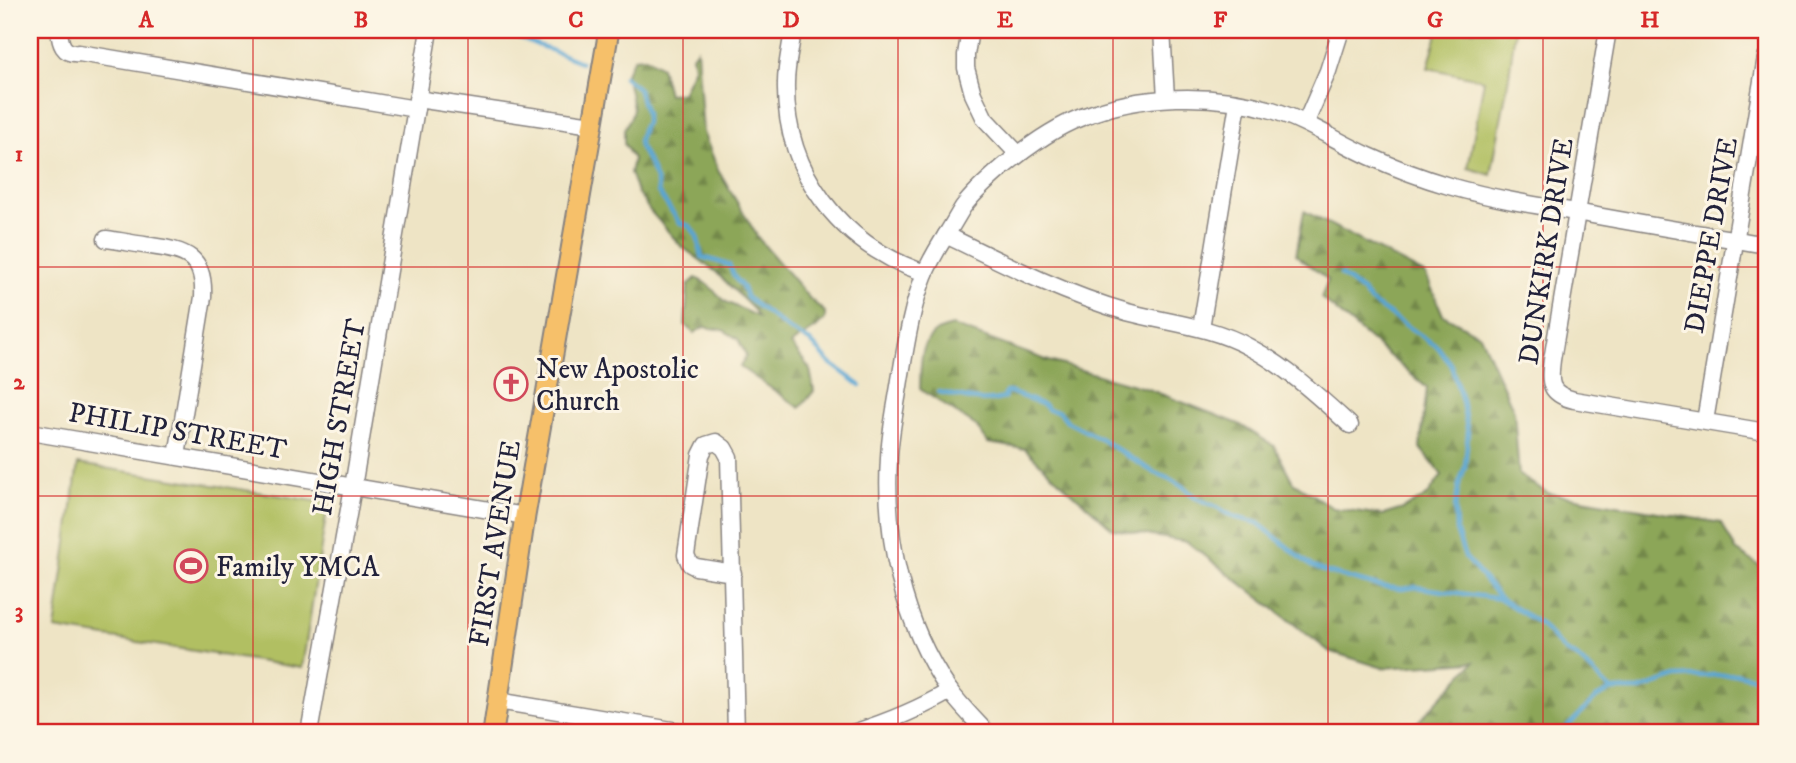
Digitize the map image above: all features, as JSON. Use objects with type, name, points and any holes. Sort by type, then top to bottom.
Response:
[{"type":"main road","name":"FIRST AVENUE","points":[[493,733],[525,516],[609,30]]},
{"type":"street","name":"HIGH STREET","points":[[309,733],[429,30]]},
{"type":"street","points":[[793,30],[786,76],[787,109],[798,154],[814,189],[823,203],[860,239],[894,260],[925,273]]},
{"type":"street","points":[[970,30],[966,68],[973,94],[985,119],[1018,154]]},
{"type":"street","points":[[1163,30],[1166,98]]},
{"type":"street","points":[[1306,122],[1334,56],[1341,30]]},
{"type":"street","name":"DUNKIRK DRIVE","points":[[1608,30],[1550,372],[1554,390],[1574,400],[1766,432]]},
{"type":"street","points":[[60,36],[65,50],[70,53],[416,104],[593,125]]},
{"type":"street","name":"DIEPPE DRIVE","points":[[1705,421],[1766,57]]},
{"type":"street","points":[[986,733],[950,691],[928,653],[906,601],[895,558],[888,508],[890,445],[912,315],[925,273],[964,206],[987,180],[1047,134],[1103,110],[1166,98],[1200,98],[1238,103],[1306,122],[1369,156],[1430,180],[1506,200],[1766,245]]},
{"type":"street","points":[[1200,328],[1238,103]]},
{"type":"street","points":[[946,235],[1092,301],[1225,335],[1267,357],[1318,396],[1350,425]]},
{"type":"street","points":[[106,239],[175,249],[194,261],[201,273],[203,297],[177,456]]},
{"type":"street","name":"PHILIP STREET","points":[[30,432],[525,516]]},
{"type":"street","points":[[733,573],[696,567],[685,555],[701,455],[706,445],[716,442],[724,448],[729,457],[733,573],[736,733]]},
{"type":"street","points":[[853,733],[887,723],[950,691]]},
{"type":"street","points":[[498,701],[690,733]]},
{"type":"green space","points":[[1438,30],[1515,30],[1491,175],[1468,168],[1484,80],[1428,68]]},
{"type":"green space","points":[[697,49],[703,132],[719,172],[759,239],[810,299],[825,312],[825,319],[816,328],[791,344],[810,369],[814,391],[800,408],[740,367],[746,355],[738,339],[723,330],[704,327],[694,333],[685,325],[688,285],[696,278],[707,284],[726,302],[758,317],[716,272],[681,246],[650,211],[637,192],[630,173],[633,159],[624,144],[624,129],[633,108],[626,73],[634,58],[645,57],[661,67],[668,94],[682,93],[694,67],[692,56]]},
{"type":"green space","points":[[1304,211],[1426,275],[1443,315],[1480,335],[1514,411],[1519,475],[1548,493],[1721,523],[1736,550],[1766,570],[1766,733],[1412,733],[1413,727],[1474,662],[1383,668],[1329,651],[1187,542],[1113,529],[1025,449],[988,443],[976,426],[920,389],[926,342],[937,331],[953,326],[1049,361],[1148,389],[1239,424],[1274,446],[1293,482],[1333,508],[1383,515],[1403,509],[1427,496],[1442,475],[1420,448],[1427,388],[1321,298],[1328,280],[1296,255]]},
{"type":"green space","name":"Family YMCA","points":[[78,464],[328,503],[302,668],[55,629]]},
{"type":"waterway","points":[[506,30],[510,34],[581,62]]},
{"type":"waterway","points":[[624,77],[638,88],[646,114],[646,123],[639,140],[640,147],[657,182],[658,192],[680,223],[690,226],[697,236],[702,257],[729,265],[747,298],[791,331],[810,341],[830,363],[860,385]]},
{"type":"waterway","points":[[1341,275],[1370,301],[1438,347],[1451,365],[1468,433],[1465,467],[1455,508],[1456,530],[1465,557],[1501,599],[1540,624],[1566,652],[1577,657],[1611,690]]},
{"type":"waterway","points":[[939,392],[988,401],[1004,398],[1006,392],[1010,392],[1044,405],[1049,410],[1060,412],[1068,422],[1170,479],[1196,498],[1234,517],[1258,523],[1311,566],[1326,572],[1378,586],[1402,589],[1416,587],[1501,599]]},
{"type":"waterway","points":[[1561,733],[1596,698],[1611,690],[1639,690],[1677,677],[1738,674],[1766,680]]},
{"type":"place","name":"New Apostolic Church","points":[[511,384]]},
{"type":"place","name":"Family YMCA","points":[[191,566]]}]
